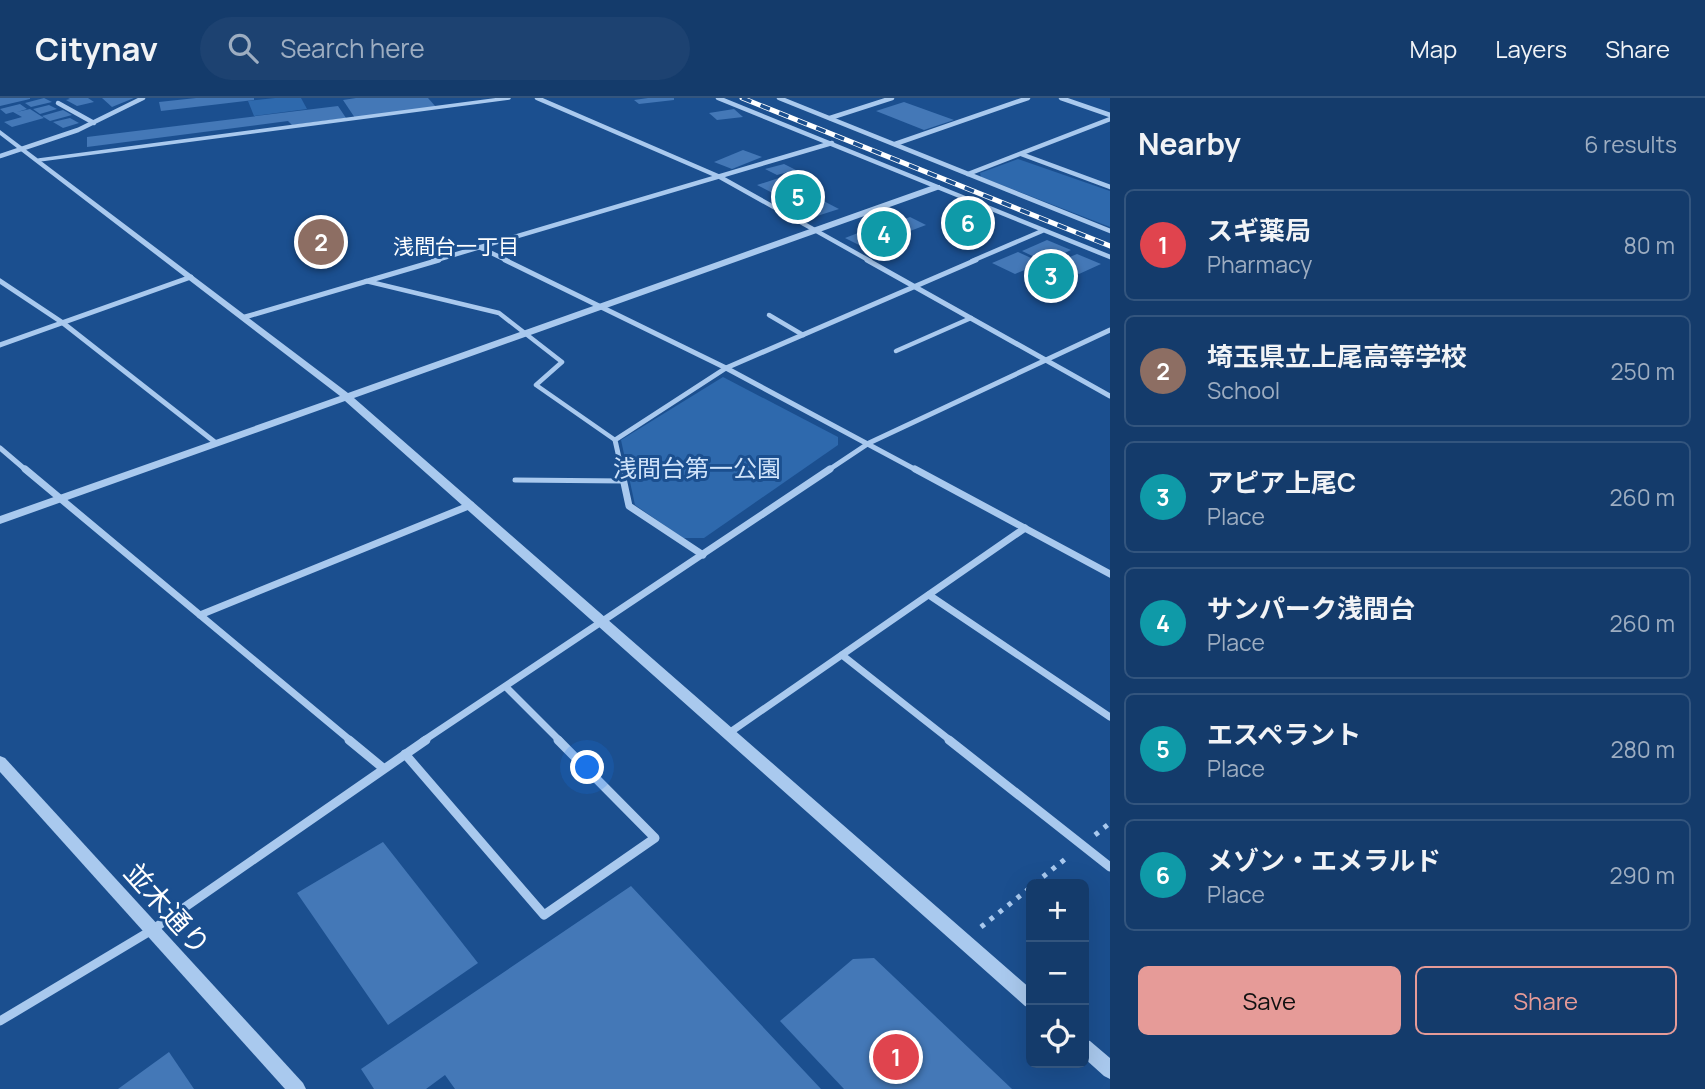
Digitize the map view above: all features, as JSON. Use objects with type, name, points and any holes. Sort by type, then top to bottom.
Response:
[{"type":"street","points":[[0,156],[94,123],[143,98]]},
{"type":"street","points":[[537,98],[720,177],[1110,396]]},
{"type":"street","points":[[718,98],[1110,257]]},
{"type":"street","points":[[779,98],[1110,231]]},
{"type":"street","points":[[873,98],[882,101]]},
{"type":"street","points":[[829,118],[892,98]]},
{"type":"street","points":[[894,145],[1028,98]]},
{"type":"street","points":[[1061,98],[1110,117]]},
{"type":"street","points":[[58,103],[94,123]]},
{"type":"street","points":[[967,174],[1110,117]]},
{"type":"street","points":[[0,132],[346,396],[1026,996]]},
{"type":"street","points":[[245,317],[832,143]]},
{"type":"street","points":[[1021,154],[1110,187]]},
{"type":"street","points":[[1099,183],[1110,178]]},
{"type":"street","points":[[0,520],[937,187]]},
{"type":"street","points":[[703,555],[629,506],[615,440],[726,368],[1042,231]]},
{"type":"street","points":[[478,247],[726,368],[1110,574]]},
{"type":"street","points":[[0,345],[191,277]]},
{"type":"street","points":[[0,281],[63,323],[216,443]]},
{"type":"street","points":[[0,290],[9,287]]},
{"type":"street","points":[[0,1021],[152,930],[383,768],[869,443],[1110,330]]},
{"type":"street","points":[[0,448],[383,768]]},
{"type":"street","points":[[200,615],[471,505]]},
{"type":"street","points":[[729,733],[1025,528]]},
{"type":"street","points":[[929,594],[1110,717]]},
{"type":"street","points":[[842,655],[1110,867]]},
{"type":"street","points":[[405,754],[544,915],[655,838],[506,687]]},
{"type":"street","name":"並木通り","points":[[0,762],[297,1089]]},
{"type":"street","points":[[1089,1051],[1110,1070]]},
{"type":"lane","points":[[39,160],[509,98]]},
{"type":"lane","points":[[365,281],[499,313],[562,362],[536,385],[615,440]]},
{"type":"lane","points":[[769,315],[803,335]]},
{"type":"lane","points":[[896,351],[971,318]]},
{"type":"lane","points":[[515,480],[624,481]]},
{"type":"path","points":[[964,941],[1026,891]]},
{"type":"green space","points":[[301,98],[307,109],[254,116],[248,101]]},
{"type":"green space","points":[[1018,159],[1110,191],[1110,227],[981,177],[980,173]]},
{"type":"green space","name":"浅間台第一公園","points":[[723,377],[838,437],[838,445],[704,538],[683,538],[635,505],[621,440]]},
{"type":"building","points":[[0,98],[30,98],[30,99],[0,106]]},
{"type":"building","points":[[44,98],[52,102],[31,107],[25,103]]},
{"type":"building","points":[[68,98],[88,98],[94,102],[77,106],[66,100],[70,99]]},
{"type":"building","points":[[102,98],[134,98],[112,107]]},
{"type":"building","points":[[196,98],[254,100],[161,111],[159,102]]},
{"type":"building","points":[[428,98],[436,107],[355,118],[343,100]]},
{"type":"building","points":[[634,100],[674,100],[639,104]]},
{"type":"building","points":[[904,102],[954,120],[924,130],[876,111]]},
{"type":"building","points":[[20,104],[27,109],[17,112],[30,109],[44,118],[12,127],[4,122],[22,117],[13,112],[6,114],[0,109]]},
{"type":"building","points":[[49,105],[57,109],[40,114],[33,109]]},
{"type":"building","points":[[338,106],[346,118],[292,125],[288,121],[87,147],[87,137]]},
{"type":"building","points":[[734,109],[743,117],[717,120],[709,113]]},
{"type":"building","points":[[63,110],[72,115],[50,121],[42,116]]},
{"type":"building","points":[[70,118],[79,123],[63,128],[53,122]]},
{"type":"building","points":[[743,150],[762,157],[732,169],[714,162]]},
{"type":"building","points":[[784,164],[796,170],[777,175],[765,169]]},
{"type":"building","points":[[804,174],[817,180],[798,186],[786,180]]},
{"type":"building","points":[[779,178],[839,209],[817,216],[757,185]]},
{"type":"building","points":[[969,214],[991,224],[967,233],[946,223]]},
{"type":"building","points":[[910,217],[926,225],[865,248],[845,238],[858,233],[862,235]]},
{"type":"building","points":[[1047,240],[1071,250],[1045,262],[1022,251]]},
{"type":"building","points":[[1018,252],[1042,263],[1015,274],[992,263]]},
{"type":"building","points":[[1077,254],[1101,264],[1079,274],[1055,263]]},
{"type":"building","points":[[1051,265],[1075,276],[1053,286],[1028,275]]},
{"type":"building","points":[[383,842],[478,963],[388,1025],[297,893]]},
{"type":"building","points":[[631,886],[821,1089],[455,1089],[445,1075],[426,1089],[374,1089],[361,1069]]},
{"type":"building","points":[[874,958],[1012,1089],[844,1089],[780,1021],[853,959]]},
{"type":"building","points":[[169,1052],[194,1089],[118,1089]]},
{"type":"railway","points":[[742,98],[1110,246]]},
{"type":"place","name":"エスペラント","points":[[798,197]]},
{"type":"place","name":"メゾン・エメラルド","points":[[968,223]]},
{"type":"place","name":"サンパーク浅間台","points":[[884,234]]},
{"type":"place","name":"埼玉県立上尾高等学校","points":[[321,242]]},
{"type":"place","name":"アピア上尾C","points":[[1051,276]]},
{"type":"place","name":"スギ薬局","points":[[896,1057]]},
{"type":"district","name":"浅間台一丁目","points":[[456,246]]}]
